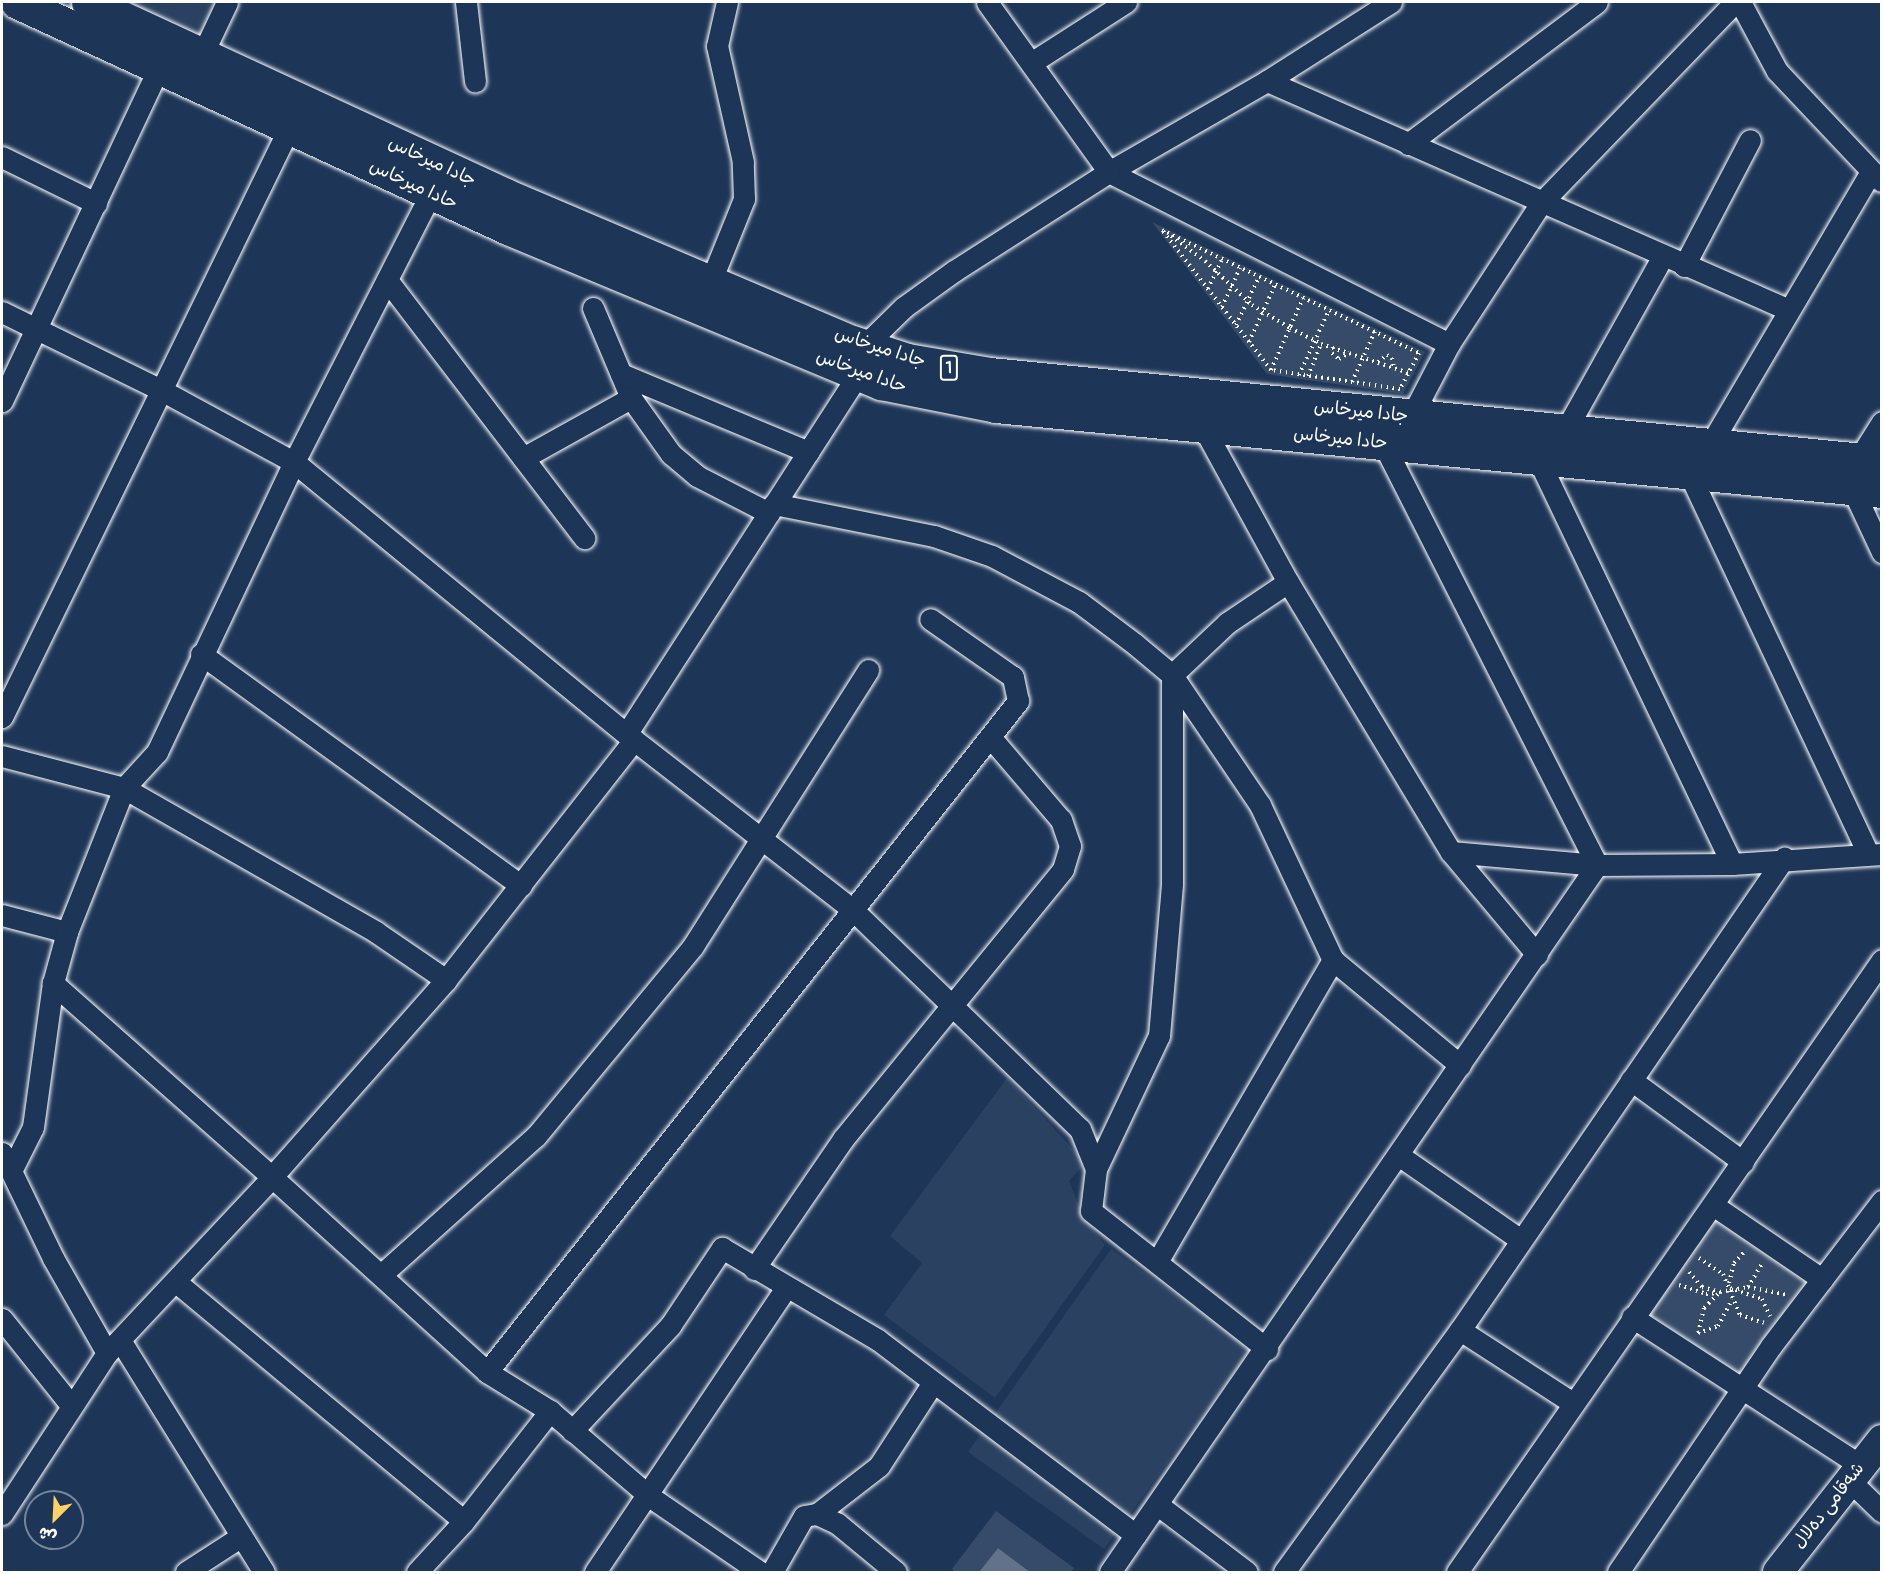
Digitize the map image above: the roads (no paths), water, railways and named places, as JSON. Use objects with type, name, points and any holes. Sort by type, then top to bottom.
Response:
[{"type":"main road","name":"حادا ميرخاس","points":[[17,2],[431,194],[861,360],[881,383],[951,399],[1538,459],[1689,473],[1868,475]]},
{"type":"main road","name":"جادا ميرخاس","points":[[88,2],[505,195],[710,284],[861,360],[1564,433],[1710,445],[1868,475]]},
{"type":"main road","name":"شەقامی دەلال","points":[[1778,1572],[1881,1440]]},
{"type":"street","points":[[202,55],[227,2]]},
{"type":"street","points":[[466,2],[475,81]]},
{"type":"street","points":[[710,284],[744,199],[743,162],[717,46],[727,2]]},
{"type":"street","points":[[987,2],[1109,172],[1449,344]]},
{"type":"street","points":[[1031,63],[1126,2]]},
{"type":"street","points":[[2,1514],[70,1404],[113,1346],[176,1282],[272,1177],[446,980],[521,886],[631,736],[808,452],[861,360],[904,307],[954,271],[1109,172],[1267,81],[1391,2]]},
{"type":"street","points":[[1408,144],[1597,2]]},
{"type":"street","points":[[1411,417],[1449,344],[1541,203],[1735,2]]},
{"type":"street","points":[[1710,445],[1787,309],[1876,177],[1777,70],[1740,2]]},
{"type":"street","points":[[2,401],[159,68]]},
{"type":"street","points":[[1267,81],[1684,266],[1787,309]]},
{"type":"street","points":[[2,717],[163,391],[289,128]]},
{"type":"street","points":[[1684,266],[1750,140]]},
{"type":"street","points":[[2,157],[96,202]]},
{"type":"street","points":[[264,1572],[53,1258],[6,1162],[33,1127],[53,983],[67,932],[124,788],[157,752],[201,654],[294,462],[431,194]]},
{"type":"street","points":[[1564,433],[1663,256]]},
{"type":"street","points":[[387,280],[584,538]]},
{"type":"street","points":[[593,308],[631,398],[656,437],[697,476],[771,509],[934,536],[992,555],[1079,602],[1172,675],[1260,805],[1333,960],[1460,1065]]},
{"type":"street","points":[[2,312],[163,391],[294,462],[631,736],[853,910],[1080,1129],[1096,1169]]},
{"type":"street","points":[[621,374],[808,452]]},
{"type":"street","points":[[523,458],[631,398]]},
{"type":"street","points":[[1881,422],[1868,475],[1881,552]]},
{"type":"street","points":[[1202,426],[1288,582],[1451,852],[1537,955]]},
{"type":"street","points":[[1383,444],[1597,865]]},
{"type":"street","points":[[1538,459],[1732,864]]},
{"type":"street","points":[[1451,852],[1597,865],[1732,864],[1784,858],[1875,854],[1689,473]]},
{"type":"street","points":[[1267,1348],[1091,1211],[1096,1169],[1159,1036],[1172,884],[1172,675],[1227,623],[1288,582]]},
{"type":"street","points":[[487,1372],[1018,701],[1013,677],[930,619]]},
{"type":"street","points":[[201,654],[521,886]]},
{"type":"street","points":[[382,1274],[536,1136],[693,946],[868,670]]},
{"type":"street","points":[[754,1269],[843,1139],[1063,869],[1070,846],[1061,820],[991,738]]},
{"type":"street","points":[[2,756],[124,788],[376,932],[446,980]]},
{"type":"street","points":[[1284,1572],[1460,1330],[1784,858]]},
{"type":"street","points":[[1110,1572],[1400,1156],[1597,865]]},
{"type":"street","points":[[2,915],[67,932]]},
{"type":"street","points":[[1157,1262],[1333,960]]},
{"type":"street","points":[[1457,1572],[1632,1317],[1676,1267],[1713,1205],[1881,960]]},
{"type":"street","points":[[53,983],[382,1274],[487,1372],[550,1411],[649,1496],[759,1572]]},
{"type":"street","points":[[1631,1080],[1743,1161]]},
{"type":"street","points":[[1400,1156],[1521,1240]]},
{"type":"street","points":[[1618,1572],[1805,1301],[1881,1201]]},
{"type":"street","points":[[1713,1205],[1822,1279]]},
{"type":"street","points":[[572,1431],[670,1326],[716,1253],[722,1248],[785,1289],[878,1340],[932,1384],[1136,1535]]},
{"type":"street","points":[[176,1282],[464,1521]]},
{"type":"street","points":[[595,1572],[649,1496],[785,1289]]},
{"type":"street","points":[[1632,1317],[1743,1390],[1854,1472],[1881,1512]]},
{"type":"street","points":[[2,1319],[70,1404]]},
{"type":"street","points":[[1460,1330],[1573,1404]]},
{"type":"street","points":[[772,1572],[804,1516],[817,1514],[879,1466],[932,1384]]},
{"type":"street","points":[[417,1572],[464,1521],[550,1411]]},
{"type":"street","points":[[1158,1505],[1246,1572]]},
{"type":"street","points":[[817,1514],[838,1524],[896,1572]]},
{"type":"street","points":[[186,1572],[240,1537]]}]
